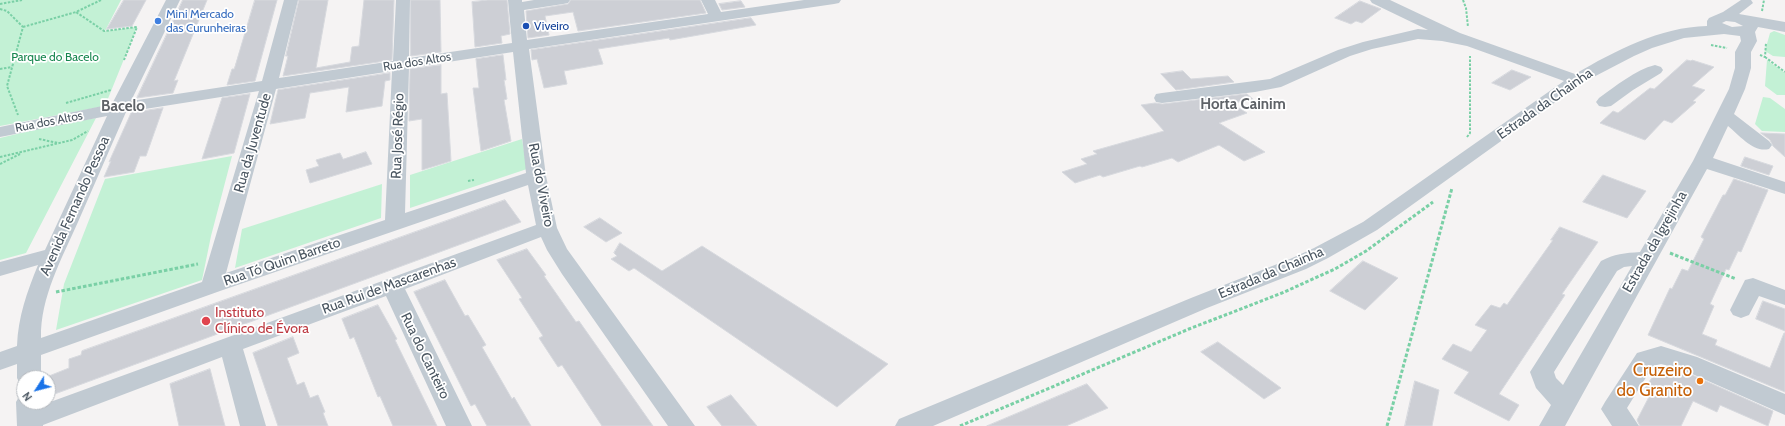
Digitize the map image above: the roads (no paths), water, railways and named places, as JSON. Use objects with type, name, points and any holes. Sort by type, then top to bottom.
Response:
[{"type":"street","name":"Avenida Fernando Pessoa","points":[[29,370],[29,330],[36,296],[52,254],[119,108],[173,0]]},
{"type":"street","name":"Rua da Juventude","points":[[212,286],[269,85],[291,0]]},
{"type":"street","name":"Rua José Régio","points":[[395,223],[403,0]]},
{"type":"street","points":[[515,4],[563,0]]},
{"type":"street","points":[[708,0],[716,16]]},
{"type":"street","name":"Rua dos Altos","points":[[0,132],[119,108],[806,2],[834,0]]},
{"type":"street","points":[[1377,0],[1470,42]]},
{"type":"street","points":[[1747,1],[1747,24]]},
{"type":"street","points":[[1722,25],[1747,1]]},
{"type":"street","name":"Rua do Viveiro","points":[[515,4],[536,176],[547,228],[557,250],[682,426]]},
{"type":"street","points":[[1722,25],[1747,24],[1785,27]]},
{"type":"street","name":"Estrada da Igrejinha","points":[[1552,426],[1649,252],[1702,161],[1737,89],[1743,68],[1743,52],[1748,41],[1747,24]]},
{"type":"street","points":[[1722,25],[1743,52]]},
{"type":"street","name":"Estrada da Chainha","points":[[908,426],[1199,303],[1298,264],[1321,253],[1370,226],[1583,76],[1630,51],[1657,40],[1722,25]]},
{"type":"street","points":[[1162,98],[1255,87],[1276,83],[1344,53],[1368,45],[1418,34],[1442,36],[1470,42],[1583,76],[1627,86]]},
{"type":"street","points":[[1605,102],[1627,86],[1655,70]]},
{"type":"street","points":[[1724,115],[1763,145]]},
{"type":"street","points":[[1702,161],[1785,188]]},
{"type":"street","name":"Rua Tó Quim Barreto","points":[[0,361],[212,286],[536,176]]},
{"type":"street","name":"Rua Rui de Mascarenhas","points":[[30,416],[230,345],[547,228]]},
{"type":"street","points":[[1564,403],[1545,382],[1542,372],[1609,266],[1619,260],[1649,252]]},
{"type":"street","points":[[0,269],[52,254]]},
{"type":"street","name":"Rua do Canteiro","points":[[392,285],[459,426]]},
{"type":"street","points":[[1741,310],[1752,285],[1785,298]]},
{"type":"street","points":[[230,345],[253,426]]},
{"type":"street","points":[[1626,426],[1614,409],[1645,359],[1661,355],[1689,363],[1785,405]]},
{"type":"place","name":"Mini Mercado das Curunheiras","points":[[158,21]]},
{"type":"place","name":"Viveiro","points":[[526,26]]},
{"type":"place","name":"Instituto Clínico de Évora","points":[[206,321]]},
{"type":"place","name":"Cruzeiro do Granito","points":[[1700,381]]},
{"type":"district","name":"Horta Cainim","points":[[1243,105]]},
{"type":"district","name":"Bacelo","points":[[123,107]]},
{"type":"park label","name":"Parque do Bacelo","points":[[55,57]]}]
